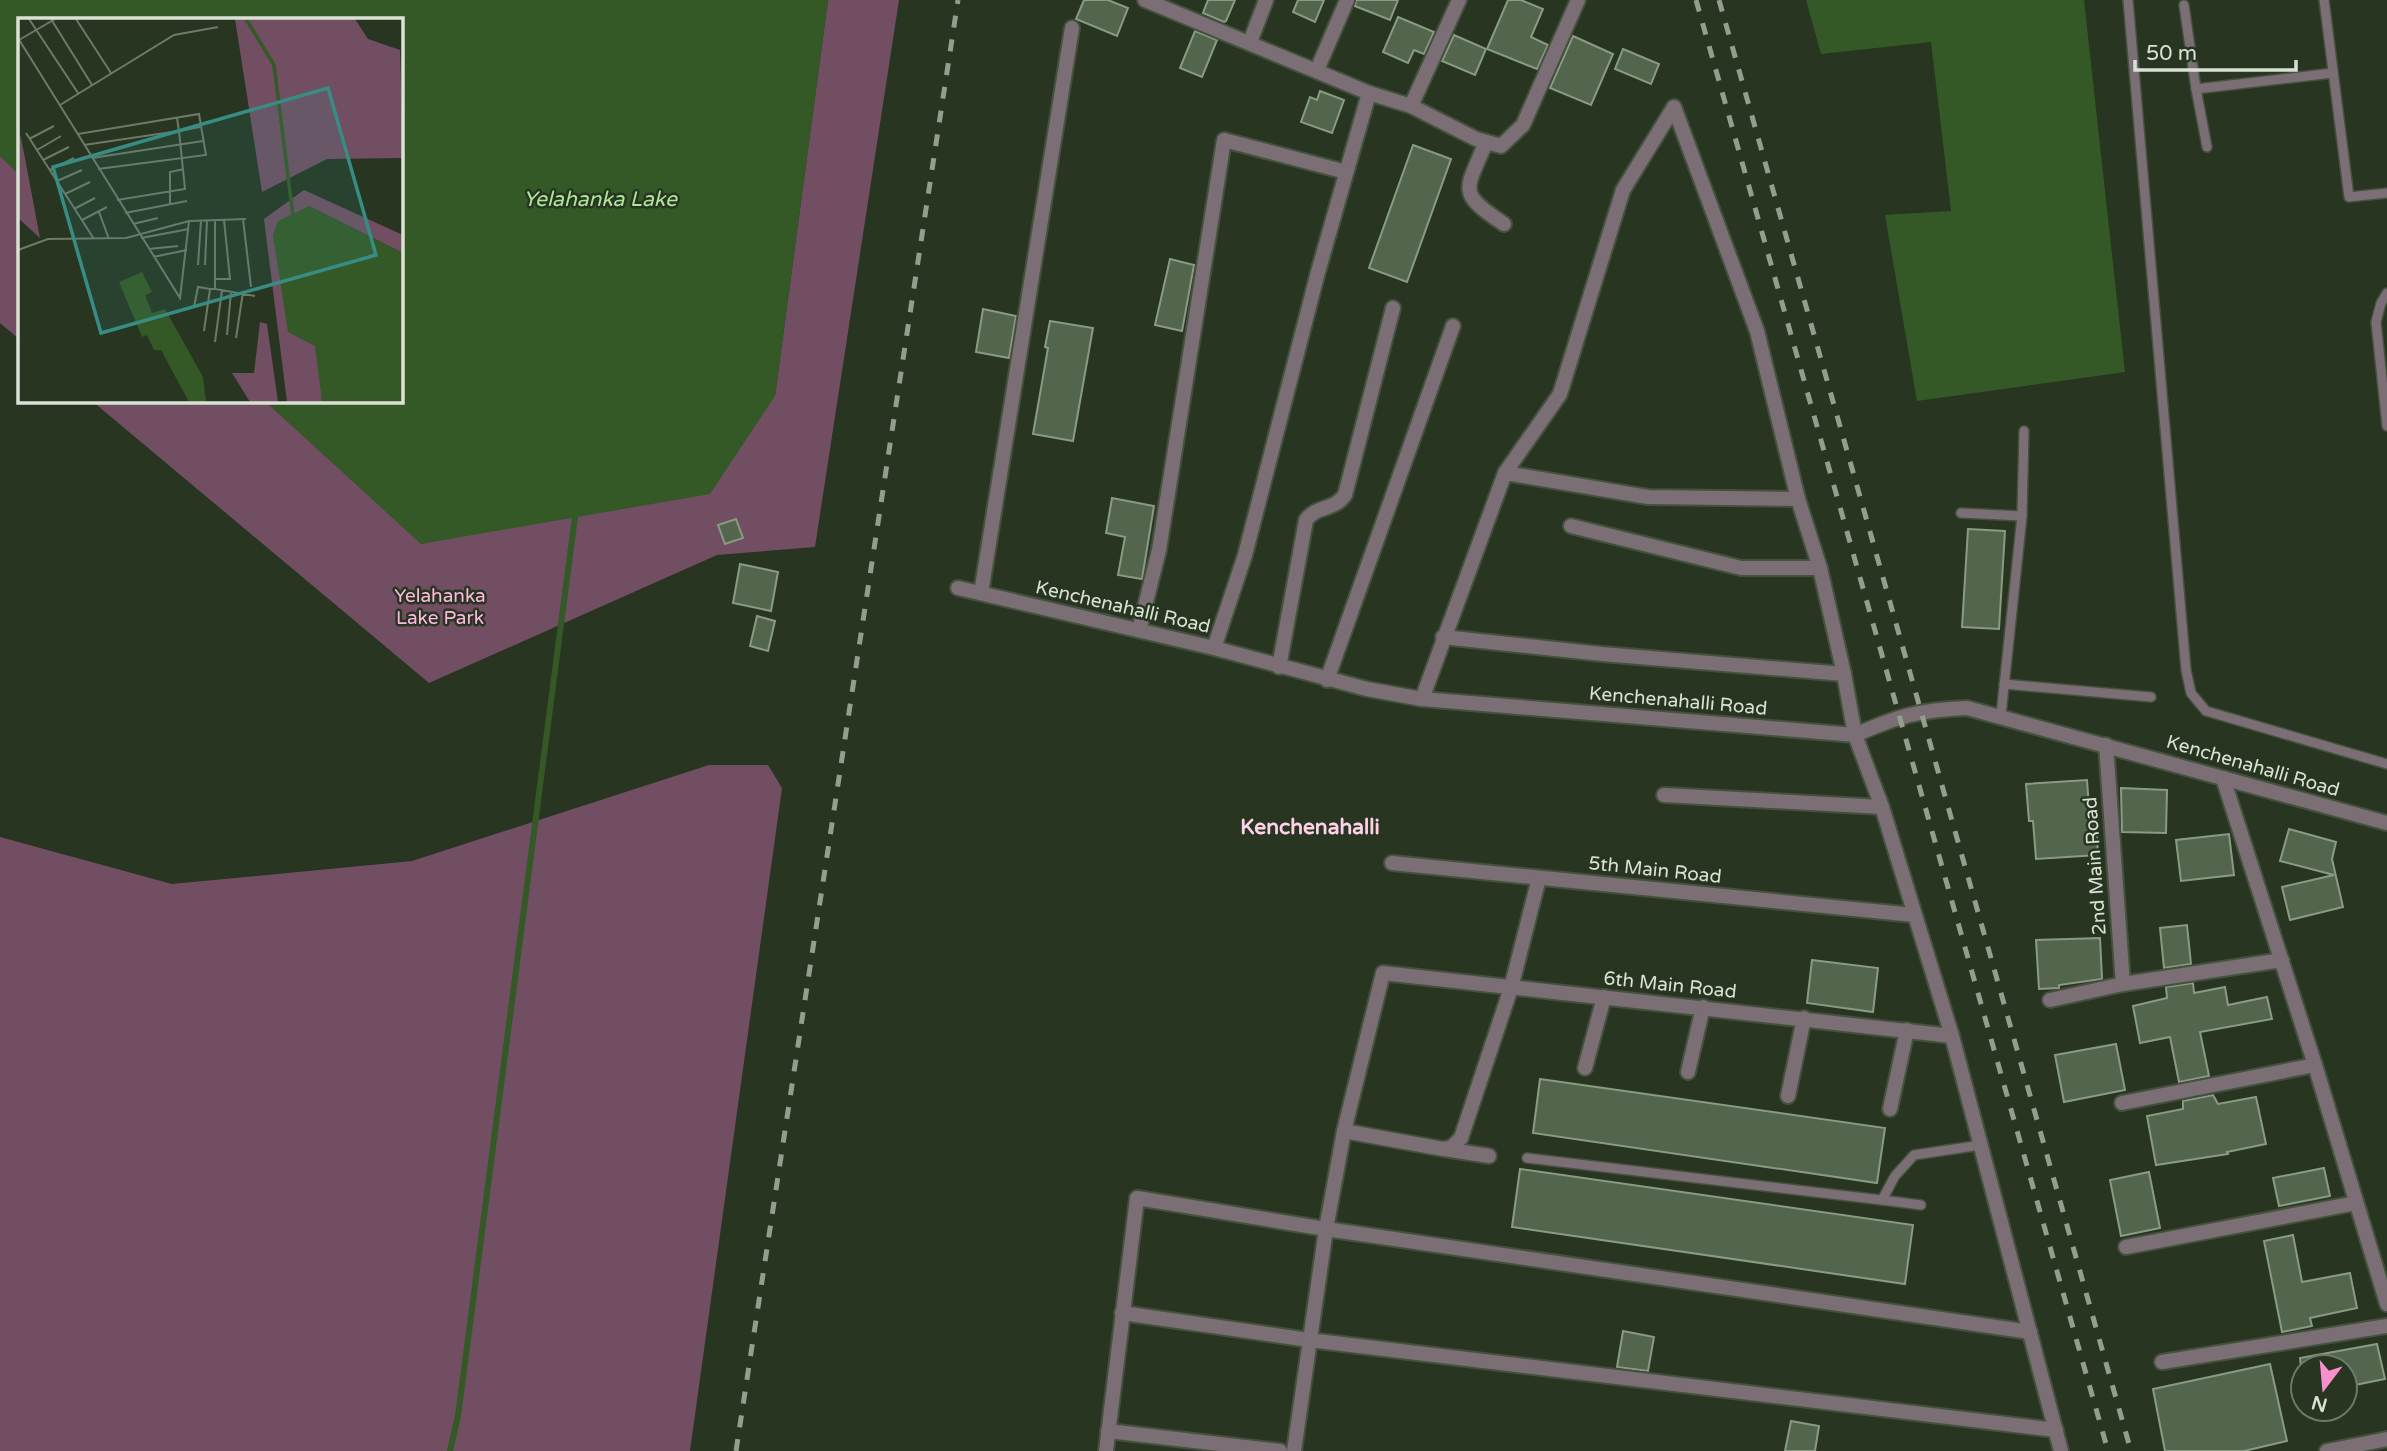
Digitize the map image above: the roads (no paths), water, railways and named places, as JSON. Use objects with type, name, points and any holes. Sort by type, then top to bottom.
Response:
[{"type":"street","points":[[1250,43],[1266,0]]},
{"type":"street","points":[[1317,70],[1347,0]]},
{"type":"street","points":[[1411,106],[1460,0]]},
{"type":"street","points":[[1148,1],[1369,93],[1411,106],[1476,139],[1501,146],[1522,125],[1578,0]]},
{"type":"street","points":[[981,593],[1072,29]]},
{"type":"street","points":[[1214,648],[1245,555],[1318,272],[1369,93]]},
{"type":"street","points":[[1422,699],[1505,473],[1560,394],[1623,190],[1674,107],[1757,331],[1798,499],[1820,568],[1855,735],[1882,807],[1952,1036],[2061,1451]]},
{"type":"street","points":[[1139,630],[1159,550],[1224,139],[1346,172]]},
{"type":"street","points":[[1486,142],[1469,185],[1471,197],[1477,205],[1504,224]]},
{"type":"street","points":[[1279,667],[1306,520],[1312,513],[1338,504],[1345,495],[1393,308]]},
{"type":"street","points":[[1327,680],[1453,326]]},
{"type":"street","points":[[1505,473],[1648,497],[1798,499]]},
{"type":"street","points":[[1571,526],[1741,568],[1820,568]]},
{"type":"street","name":"Kenchenahalli Road","points":[[958,587],[1214,648],[1327,680],[1422,699],[1855,735],[1898,716],[1919,711],[1967,708],[2001,715],[2387,823]]},
{"type":"street","points":[[1443,637],[1602,654],[1844,674]]},
{"type":"street","name":"2nd Main Road","points":[[2106,745],[2123,984]]},
{"type":"street","points":[[2223,778],[2315,1065],[2387,1304]]},
{"type":"street","points":[[1664,795],[1882,807]]},
{"type":"street","name":"5th Main Road","points":[[1392,863],[1914,915]]},
{"type":"street","points":[[1443,1149],[1452,1147],[1461,1138],[1511,988],[1539,878]]},
{"type":"street","points":[[2050,1000],[2123,984],[2282,960]]},
{"type":"street","name":"6th Main Road","points":[[1344,1131],[1383,973],[1952,1036]]},
{"type":"street","points":[[1586,1068],[1604,997]]},
{"type":"street","points":[[1688,1072],[1703,1007]]},
{"type":"street","points":[[1788,1096],[1804,1018]]},
{"type":"street","points":[[1890,1109],[1907,1030]]},
{"type":"street","points":[[2122,1103],[2315,1065]]},
{"type":"street","points":[[1294,1451],[1326,1229],[1344,1131],[1489,1156]]},
{"type":"street","points":[[1106,1451],[1137,1198],[1326,1229],[2030,1332]]},
{"type":"street","points":[[2126,1247],[2356,1203]]},
{"type":"street","points":[[1122,1313],[1309,1340],[2056,1430]]},
{"type":"street","points":[[2162,1362],[2387,1326]]},
{"type":"street","points":[[1108,1431],[1280,1451]]},
{"type":"street","points":[[2327,1451],[2387,1440]]},
{"type":"lane","points":[[2128,0],[2186,670],[2191,693],[2206,711],[2387,764]]},
{"type":"lane","points":[[2323,0],[2349,197],[2387,193]]},
{"type":"lane","points":[[2184,5],[2207,147]]},
{"type":"lane","points":[[2196,89],[2333,73]]},
{"type":"lane","points":[[2387,293],[2377,312],[2376,331],[2387,426]]},
{"type":"lane","points":[[2001,715],[2022,516],[2024,431]]},
{"type":"lane","points":[[1961,513],[2022,516]]},
{"type":"lane","points":[[2004,684],[2151,697]]},
{"type":"lane","points":[[1882,1200],[1895,1176],[1914,1155],[1981,1145]]},
{"type":"lane","points":[[1527,1158],[1921,1205]]},
{"type":"water","name":"Yelahanka Lake","points":[[0,0],[828,0],[775,396],[710,494],[421,544],[266,402],[402,402],[402,18],[18,18],[18,173],[0,156]]},
{"type":"water","points":[[1806,0],[2084,0],[2125,372],[1917,401],[1885,215],[1951,211],[1931,42],[1821,54]]},
{"type":"waterway","points":[[450,1451],[458,1416],[576,509]]},
{"type":"railway","points":[[736,1451],[958,0]]},
{"type":"railway","points":[[1696,0],[2108,1451]]},
{"type":"railway","points":[[1719,0],[2131,1451]]},
{"type":"district","name":"Kenchenahalli","points":[[1310,827]]},
{"type":"park label","name":"Yelahanka Lake Park","points":[[440,607]]}]
